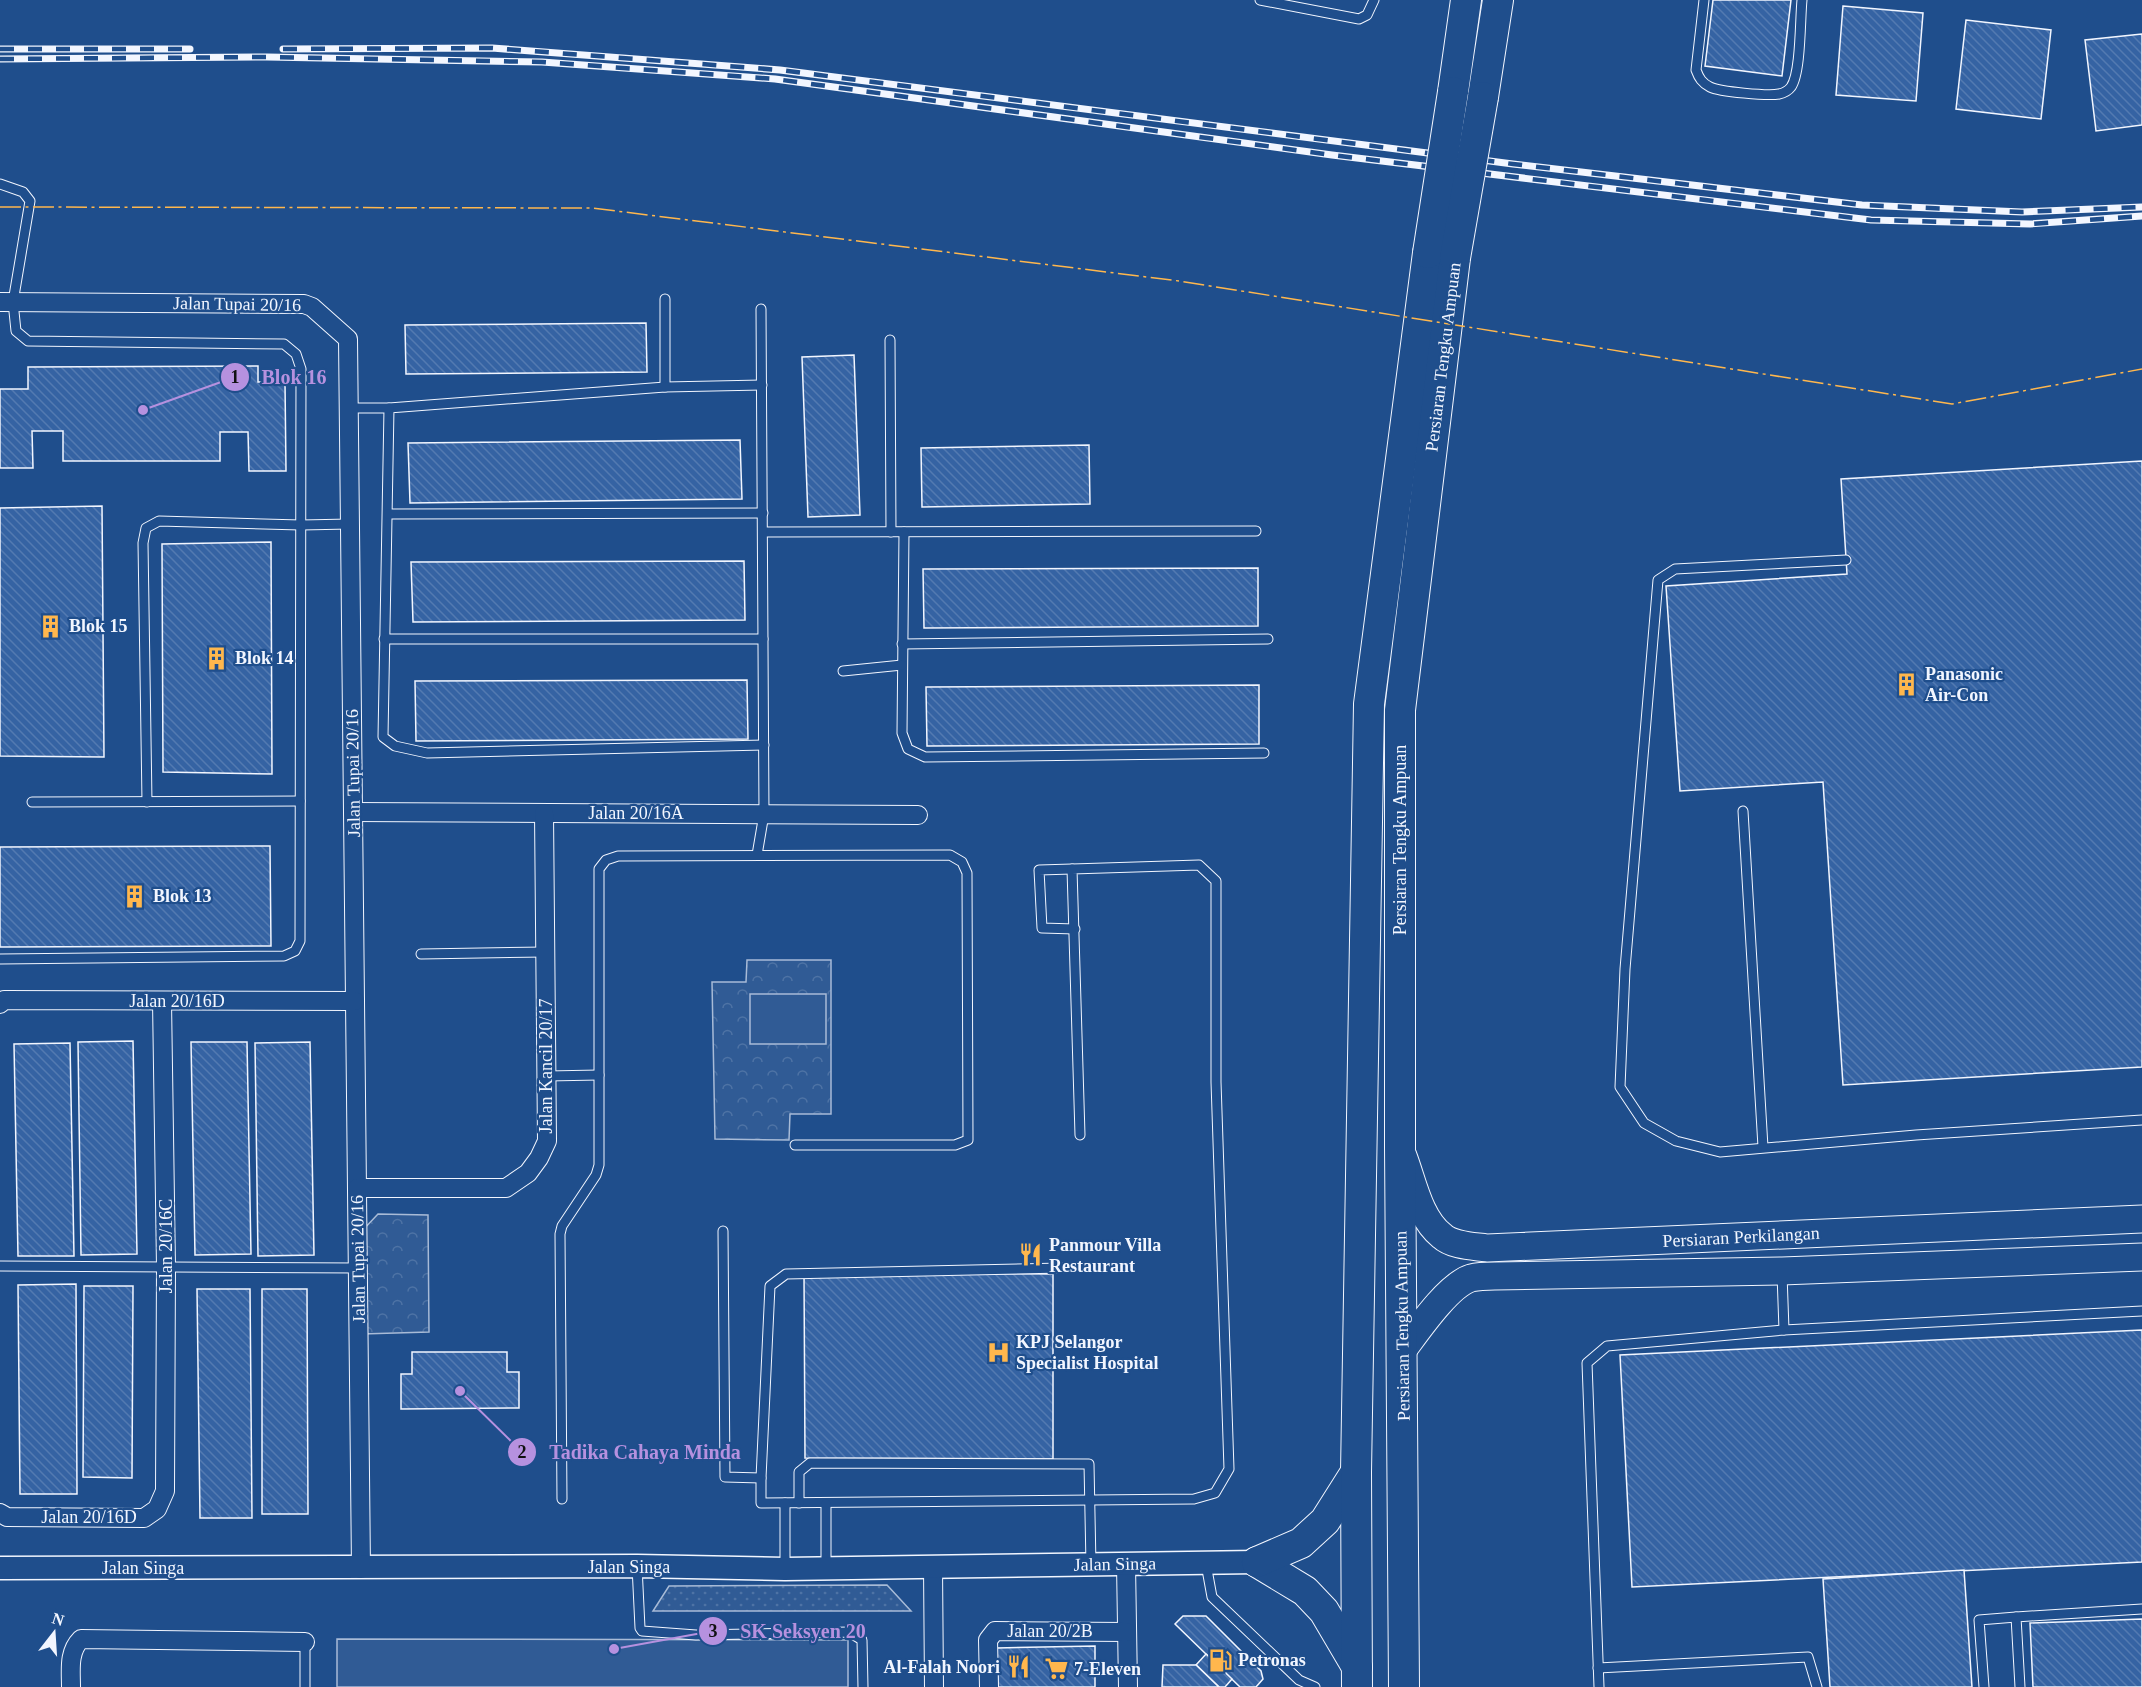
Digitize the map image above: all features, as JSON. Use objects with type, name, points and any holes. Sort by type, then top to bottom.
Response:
[{"type":"main road","name":"Persiaran Tengku Ampuan","points":[[1404,1687],[1400,710],[1442,255],[1454,92],[1466,0]]},
{"type":"main road","name":"Persiaran Tengku Ampuan","points":[[1357,1677],[1356,1472],[1370,704],[1442,255],[1483,97],[1498,0]]},
{"type":"main road","name":"Persiaran Perkilangan","points":[[1400,1147],[1426,1217],[1442,1237],[1462,1244],[1487,1248],[2142,1219]]},
{"type":"main road","points":[[1402,1351],[1431,1312],[1454,1289],[1469,1278],[1782,1271],[2142,1257]]},
{"type":"main road","points":[[1257,1562],[1301,1543],[1325,1521],[1356,1472]]},
{"type":"main road","points":[[1257,1562],[1305,1591],[1324,1611],[1357,1677]]},
{"type":"street","name":"Jalan Tupai 20/16","points":[[7,302],[304,304],[312,307],[348,339],[361,1569]]},
{"type":"street","name":"Jalan 20/16A","points":[[353,812],[918,815]]},
{"type":"street","name":"Jalan Kancil 20/17","points":[[357,1188],[506,1188],[528,1173],[539,1158],[547,1141],[544,813]]},
{"type":"street","name":"Jalan 20/16D","points":[[0,1004],[4,1000],[355,1001]]},
{"type":"street","name":"Jalan 20/16C","points":[[162,1000],[166,1267],[165,1491]]},
{"type":"street","name":"Jalan 20/16D","points":[[0,1513],[7,1517],[144,1518],[157,1509],[165,1491]]},
{"type":"street","name":"Jalan Singa","points":[[0,1568],[361,1569],[637,1566],[785,1569],[1257,1562]]},
{"type":"street","points":[[1126,1564],[1128,1687]]},
{"type":"street","points":[[933,1567],[934,1687]]},
{"type":"street","name":"Jalan 20/2B","points":[[988,1687],[988,1640],[995,1631],[1127,1632]]},
{"type":"street","points":[[71,1687],[72,1655],[74,1646],[81,1640],[305,1642]]},
{"type":"lane","points":[[1260,0],[1359,19],[1367,15],[1374,0]]},
{"type":"lane","points":[[1704,0],[1696,70],[1700,80],[1709,87],[1719,90],[1779,94],[1789,90],[1794,82],[1802,0]]},
{"type":"lane","points":[[0,184],[23,192],[30,201],[7,302],[16,331],[28,341],[284,344],[296,354],[301,369],[300,941],[295,951],[284,956],[0,959]]},
{"type":"lane","points":[[665,299],[665,387]]},
{"type":"lane","points":[[757,855],[764,814],[761,309]]},
{"type":"lane","points":[[890,340],[891,532]]},
{"type":"lane","points":[[349,408],[389,408],[665,387],[762,385]]},
{"type":"lane","points":[[389,408],[383,737],[394,746],[427,753],[764,745]]},
{"type":"lane","points":[[388,514],[762,513]]},
{"type":"lane","points":[[147,802],[143,543],[146,528],[159,521],[350,524]]},
{"type":"lane","points":[[763,532],[1256,531]]},
{"type":"lane","points":[[904,532],[902,733],[908,748],[925,757],[1264,753]]},
{"type":"lane","points":[[1846,560],[1675,569],[1658,580],[1625,969],[1620,1087],[1644,1123],[1676,1141],[1720,1152],[2142,1120]]},
{"type":"lane","points":[[384,639],[763,639]]},
{"type":"lane","points":[[902,644],[1268,639]]},
{"type":"lane","points":[[843,671],[902,665]]},
{"type":"lane","points":[[32,802],[300,801]]},
{"type":"lane","points":[[1743,811],[1763,1147]]},
{"type":"lane","points":[[562,1499],[560,1234],[562,1226],[596,1175],[598,1165],[600,869],[606,860],[618,856],[950,855],[962,862],[967,873],[968,1140],[955,1145],[795,1144]]},
{"type":"lane","points":[[1062,1268],[786,1274],[770,1286],[761,1478],[762,1503],[1194,1500],[1215,1493],[1229,1469],[1216,1082],[1216,881],[1199,865],[1039,870],[1042,928],[1075,929]]},
{"type":"lane","points":[[1072,869],[1080,1136]]},
{"type":"lane","points":[[421,954],[545,952]]},
{"type":"lane","points":[[547,1076],[599,1075]]},
{"type":"lane","points":[[723,1231],[725,1478],[761,1478]]},
{"type":"lane","points":[[0,1266],[358,1268]]},
{"type":"lane","points":[[1782,1271],[1784,1330]]},
{"type":"lane","points":[[1599,1687],[1587,1363],[1607,1346],[1784,1330],[2142,1311]]},
{"type":"lane","points":[[799,1503],[799,1472],[810,1463],[1089,1464],[1091,1565]]},
{"type":"lane","points":[[785,1503],[785,1569]]},
{"type":"lane","points":[[826,1504],[826,1568]]},
{"type":"lane","points":[[1206,1563],[1212,1597],[1299,1680],[1315,1687]]},
{"type":"lane","points":[[637,1566],[642,1631],[696,1635],[849,1632],[862,1640],[863,1687]]},
{"type":"lane","points":[[1984,1687],[1979,1620],[2142,1609]]},
{"type":"lane","points":[[2016,1617],[2020,1687]]},
{"type":"lane","points":[[304,1687],[305,1642]]},
{"type":"lane","points":[[1598,1668],[1808,1657],[1817,1687]]},
{"type":"green space","points":[[747,960],[831,960],[831,1114],[790,1114],[789,1140],[715,1139],[712,982],[746,982]]},
{"type":"green space","points":[[378,1214],[428,1215],[429,1332],[362,1334],[361,1232]]},
{"type":"green space","points":[[887,1585],[911,1611],[653,1611],[669,1586]]},
{"type":"shaded area","points":[[750,994],[826,994],[826,1044],[750,1044]]},
{"type":"shaded area","points":[[337,1639],[848,1640],[848,1687],[337,1687]]},
{"type":"building","points":[[1713,0],[1791,0],[1782,76],[1705,66]]},
{"type":"building","points":[[1843,6],[1923,13],[1916,101],[1836,95]]},
{"type":"building","points":[[1966,20],[2051,30],[2041,119],[1956,109]]},
{"type":"building","points":[[2142,34],[2142,125],[2096,131],[2085,40]]},
{"type":"building","points":[[646,323],[647,372],[406,374],[405,325]]},
{"type":"building","points":[[854,355],[860,515],[808,517],[802,357]]},
{"type":"building","points":[[258,366],[258,382],[285,382],[286,471],[249,471],[248,432],[220,432],[220,461],[63,461],[63,431],[32,431],[33,468],[0,468],[0,389],[28,389],[28,367]]},
{"type":"building","points":[[740,440],[742,499],[410,503],[408,443]]},
{"type":"building","points":[[1089,445],[1090,504],[922,507],[921,448]]},
{"type":"building","name":"Panasonic Air-Con","points":[[2142,461],[2142,1067],[1843,1085],[1823,782],[1680,791],[1666,586],[1847,574],[1841,479]]},
{"type":"building","name":"Blok 15","points":[[102,506],[104,757],[0,756],[0,508]]},
{"type":"building","name":"Blok 14","points":[[271,542],[272,774],[163,772],[162,544]]},
{"type":"building","points":[[744,561],[745,620],[413,622],[411,562]]},
{"type":"building","points":[[1258,568],[1258,626],[924,628],[923,569]]},
{"type":"building","points":[[747,680],[748,739],[416,741],[415,681]]},
{"type":"building","points":[[1259,685],[1259,744],[927,746],[926,687]]},
{"type":"building","name":"Blok 13","points":[[270,846],[271,946],[0,947],[0,847]]},
{"type":"building","points":[[133,1041],[137,1254],[81,1255],[78,1042]]},
{"type":"building","points":[[191,1042],[247,1042],[251,1254],[195,1255]]},
{"type":"building","points":[[310,1042],[314,1255],[258,1256],[255,1043]]},
{"type":"building","points":[[70,1043],[74,1256],[18,1256],[14,1044]]},
{"type":"building","points":[[804,1273],[1053,1274],[1053,1459],[805,1458]]},
{"type":"building","points":[[76,1284],[77,1494],[20,1494],[18,1285]]},
{"type":"building","points":[[84,1286],[133,1286],[132,1478],[83,1477]]},
{"type":"building","points":[[197,1289],[250,1289],[252,1518],[200,1518]]},
{"type":"building","points":[[262,1289],[307,1289],[308,1514],[262,1514]]},
{"type":"building","points":[[2142,1330],[2142,1562],[1632,1587],[1620,1355]]},
{"type":"building","points":[[412,1352],[507,1352],[507,1372],[519,1372],[519,1408],[401,1409],[401,1374],[412,1374]]},
{"type":"building","points":[[1964,1570],[1972,1687],[1830,1687],[1823,1579]]},
{"type":"building","points":[[1183,1616],[1206,1616],[1261,1671],[1263,1679],[1256,1687],[1240,1687],[1175,1624]]},
{"type":"building","points":[[2142,1619],[2142,1687],[2033,1687],[2030,1623]]},
{"type":"building","points":[[1095,1646],[1095,1687],[998,1687],[997,1648]]},
{"type":"building","points":[[1206,1654],[1232,1679],[1225,1687],[1219,1687],[1196,1665]]},
{"type":"building","points":[[1163,1665],[1196,1665],[1219,1687],[1162,1687]]},
{"type":"railway","points":[[283,49],[492,48],[780,70],[1513,164],[1862,205],[2022,212],[2142,207]]},
{"type":"railway","points":[[0,49],[190,49]]},
{"type":"railway","points":[[0,59],[267,57],[542,62],[775,79],[1332,155],[1871,220],[2030,224],[2142,216]]},
{"type":"power","points":[[0,207],[592,208],[1179,281],[1952,404],[2142,369]]},
{"type":"place","name":"Blok 16","points":[[143,410]]},
{"type":"place","name":"Blok 15","points":[[51,626]]},
{"type":"place","name":"Blok 14","points":[[217,658]]},
{"type":"place","name":"Panasonic Air-Con","points":[[1907,684]]},
{"type":"place","name":"Blok 13","points":[[135,896]]},
{"type":"place","name":"Panmour Villa Restaurant","points":[[1031,1255]]},
{"type":"place","name":"KPJ Selangor Specialist Hospital","points":[[998,1352]]},
{"type":"place","name":"Tadika Cahaya Minda","points":[[460,1391]]},
{"type":"place","name":"SK Seksyen 20","points":[[614,1649]]},
{"type":"place","name":"Petronas","points":[[1220,1660]]},
{"type":"place","name":"Al-Falah Noori","points":[[1018,1667]]},
{"type":"place","name":"7-Eleven","points":[[1056,1669]]}]
